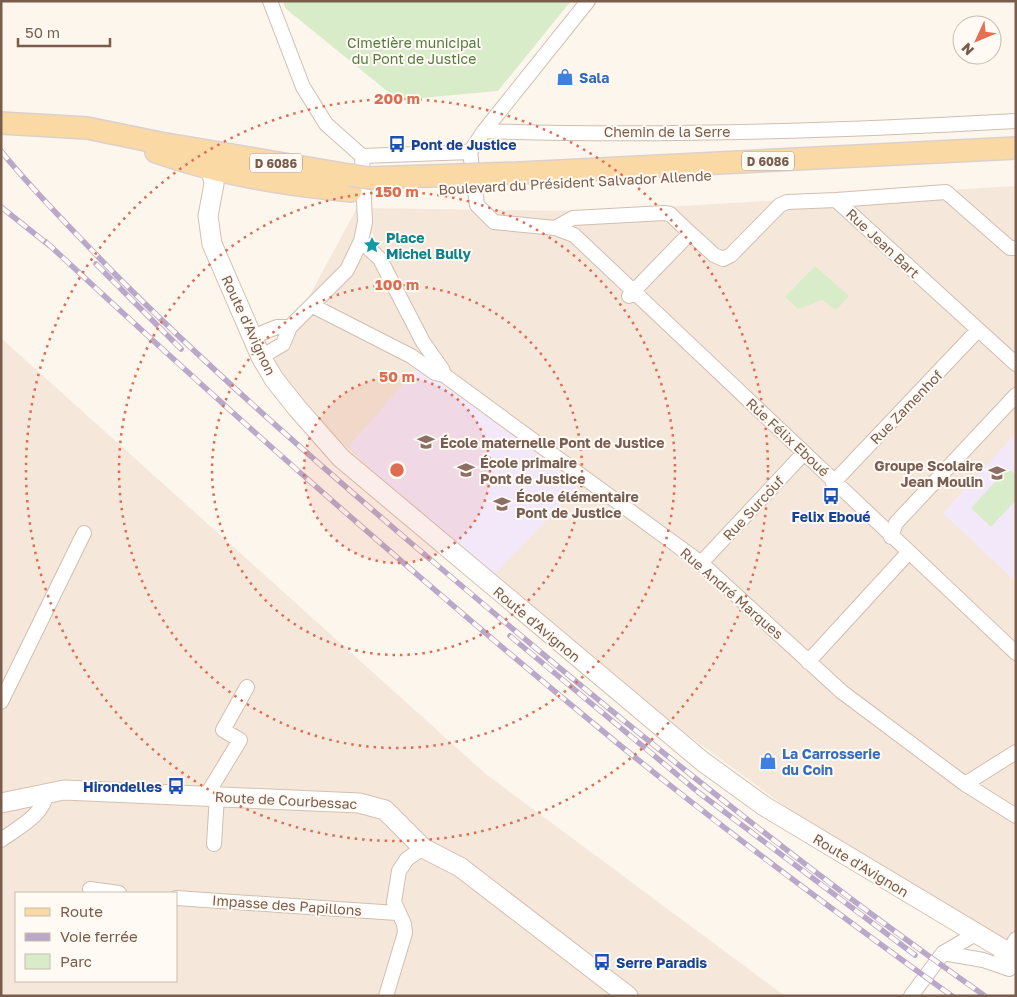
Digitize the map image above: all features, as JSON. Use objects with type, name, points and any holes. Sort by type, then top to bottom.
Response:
[{"type":"main road","name":"D 6086","points":[[1,123],[87,128]]},
{"type":"main road","name":"Boulevard du Président Salvador Allende","points":[[87,128],[203,150],[350,183]]},
{"type":"main road","name":"Boulevard du Président Salvador Allende","points":[[87,128],[189,164],[296,186],[1016,162]]},
{"type":"main road","name":"Boulevard du Président Salvador Allende","points":[[521,179],[1016,148]]},
{"type":"main road","points":[[203,150],[211,169]]},
{"type":"main road","name":"Route d'Avignon","points":[[211,169],[214,184],[208,216],[212,244],[252,338],[274,379],[296,408],[341,458],[702,761],[764,806],[977,934],[1014,954]]},
{"type":"main road","name":"Route de Courbessac","points":[[1,803],[64,790],[359,803],[385,810],[423,848],[460,867],[628,996]]},
{"type":"street","points":[[270,1],[303,87],[326,124],[362,156],[470,152]]},
{"type":"street","points":[[588,1],[484,131],[470,152],[477,205],[494,222],[555,228],[573,218],[670,214],[690,233],[631,294]]},
{"type":"street","name":"Chemin de la Serre","points":[[484,131],[729,131],[904,128],[1016,121]]},
{"type":"street","points":[[261,357],[283,344],[290,327],[347,270],[361,241],[365,222],[362,156]]},
{"type":"street","points":[[836,200],[946,192],[1010,248],[1016,248]]},
{"type":"street","name":"Rue Jean Bart","points":[[690,233],[714,255],[723,259],[730,256],[780,205],[787,202],[836,200],[1016,364]]},
{"type":"street","name":"Rue Félix Eboué","points":[[555,228],[574,235],[631,294],[889,531],[891,537],[1016,653]]},
{"type":"street","points":[[361,241],[380,260],[423,342],[442,369],[444,375]]},
{"type":"street","points":[[313,306],[411,356],[435,373],[444,375]]},
{"type":"street","points":[[252,338],[277,327],[290,327]]},
{"type":"street","name":"Rue Zamenhof","points":[[834,482],[978,330]]},
{"type":"street","points":[[411,356],[423,342]]},
{"type":"street","name":"Rue André Marques","points":[[444,375],[701,563],[842,692],[965,784],[1016,816]]},
{"type":"street","points":[[891,537],[896,523],[1016,395]]},
{"type":"street","name":"Rue Surcouf","points":[[701,563],[804,453]]},
{"type":"street","points":[[1,702],[84,532]]},
{"type":"street","points":[[808,662],[908,553]]},
{"type":"street","points":[[214,844],[212,796],[240,740],[223,730],[247,687]]},
{"type":"street","points":[[965,784],[1016,752]]},
{"type":"street","points":[[1,840],[38,813],[45,803],[47,792]]},
{"type":"street","points":[[386,996],[405,933],[404,924],[397,913],[394,902],[399,871],[407,858],[423,848]]},
{"type":"street","points":[[90,889],[112,892]]},
{"type":"street","name":"Impasse des Papillons","points":[[178,898],[397,913]]},
{"type":"street","points":[[911,996],[943,953],[977,934]]},
{"type":"street","points":[[943,953],[984,960],[997,959],[1014,954]]},
{"type":"shaded area","points":[[1016,186],[1016,947],[812,826],[648,706],[438,528],[312,416],[274,361],[357,208],[598,211]]},
{"type":"shaded area","points":[[1,338],[487,775],[785,996],[1,996]]},
{"type":"shaded area","name":"École primaire Pont de Justice","points":[[417,368],[431,375],[554,466],[578,487],[495,574],[438,528],[360,459],[349,446]]},
{"type":"shaded area","name":"Groupe Scolaire Jean Moulin","points":[[1016,433],[1016,582],[943,513]]},
{"type":"green space","name":"Cimetière municipal du Pont de Justice","points":[[283,1],[571,1],[498,91],[398,100],[285,8]]},
{"type":"green space","points":[[815,266],[849,296],[836,310],[822,300],[798,309],[785,297]]},
{"type":"green space","points":[[1008,468],[1016,475],[1016,500],[991,527],[971,508]]},
{"type":"railway","points":[[1,151],[53,210],[181,338],[256,408],[372,510],[551,661],[693,776],[837,888],[985,996]]},
{"type":"railway","points":[[1,207],[50,246]]},
{"type":"railway","points":[[46,242],[327,496],[543,682],[740,840],[952,996]]},
{"type":"railway","points":[[96,264],[181,349]]},
{"type":"railway","points":[[510,636],[698,792],[915,955]]},
{"type":"place","name":"Sala","points":[[565,77]]},
{"type":"place","name":"Pont de Justice","points":[[397,144]]},
{"type":"place","name":"Place Michel Bully","points":[[372,245]]},
{"type":"place","name":"École maternelle Pont de Justice","points":[[426,442]]},
{"type":"place","name":"École primaire Pont de Justice","points":[[466,470]]},
{"type":"place","name":"Groupe Scolaire Jean Moulin","points":[[997,473]]},
{"type":"place","name":"Felix Eboué","points":[[831,496]]},
{"type":"place","name":"École élémentaire Pont de Justice","points":[[502,504]]},
{"type":"place","name":"La Carrosserie du Coin","points":[[768,761]]},
{"type":"place","name":"Hirondelles","points":[[176,786]]},
{"type":"place","name":"Serre Paradis","points":[[602,962]]}]
